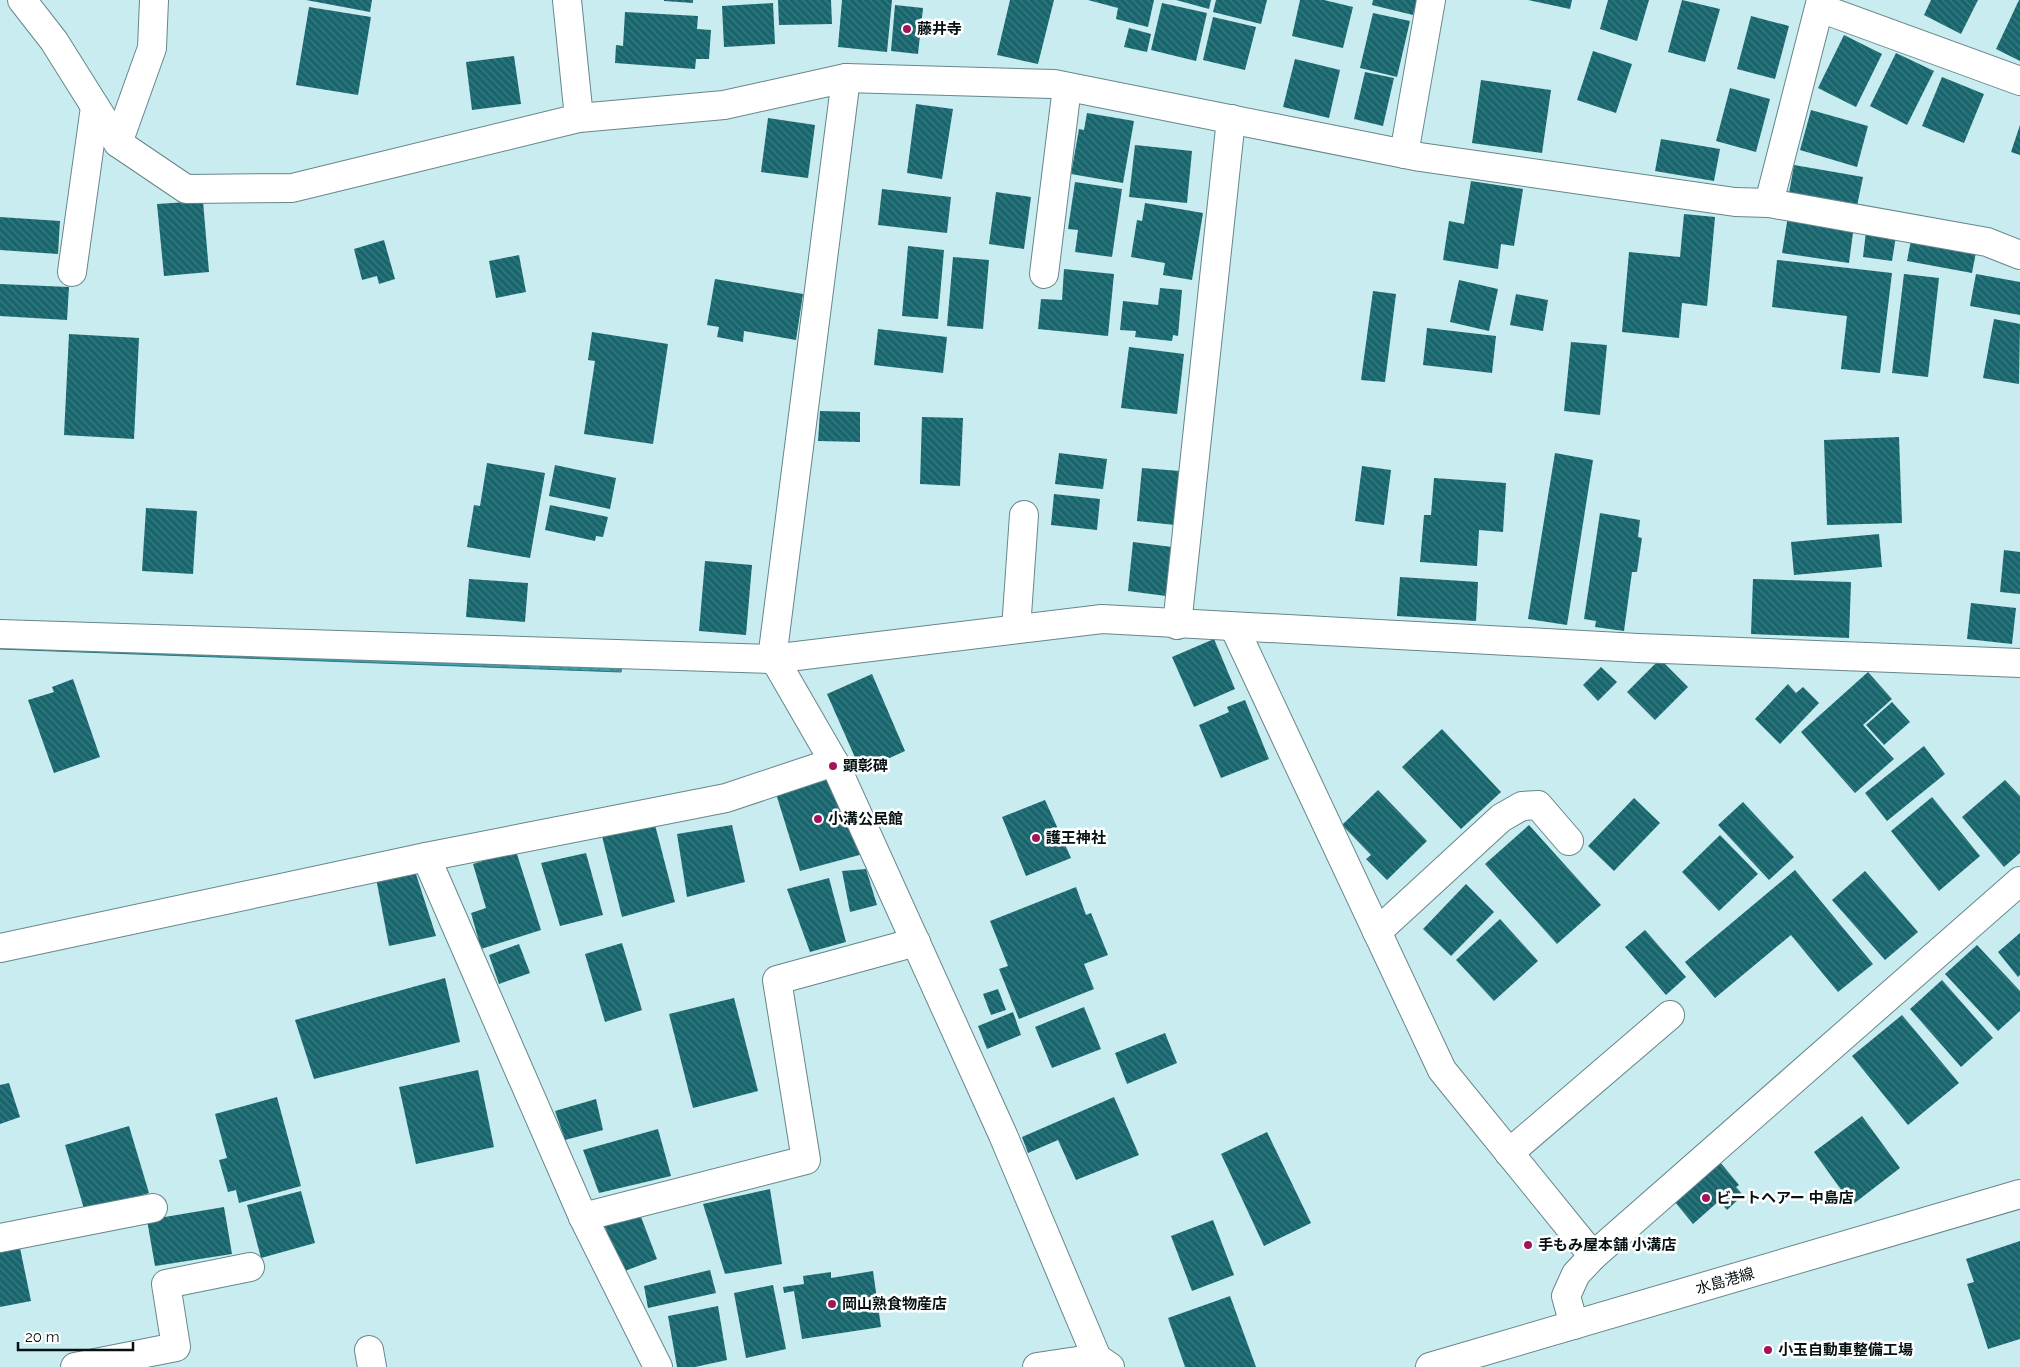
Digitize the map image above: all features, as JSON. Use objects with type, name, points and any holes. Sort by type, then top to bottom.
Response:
[{"type":"street","points":[[22,0],[54,41],[118,143],[186,189],[292,188],[578,118],[724,105],[846,78],[1054,84],[1404,154],[1734,202],[1769,203],[1987,242],[2020,254]]},
{"type":"street","points":[[118,143],[152,48],[154,0]]},
{"type":"street","points":[[567,0],[578,118]]},
{"type":"street","points":[[1404,154],[1431,0]]},
{"type":"street","points":[[1769,203],[1820,4],[2020,81]]},
{"type":"street","points":[[772,659],[846,78]]},
{"type":"street","points":[[1044,274],[1067,87]]},
{"type":"street","points":[[72,272],[95,107]]},
{"type":"street","points":[[1177,625],[1231,120]]},
{"type":"street","points":[[1016,629],[1024,515]]},
{"type":"street","points":[[0,634],[772,659],[1102,619],[1177,625],[1638,648],[2020,663]]},
{"type":"street","points":[[1234,627],[1442,1070],[1593,1256]]},
{"type":"street","points":[[772,659],[778,665],[834,762],[1104,1363],[1037,1367]]},
{"type":"street","points":[[0,948],[426,857],[726,798],[834,762]]},
{"type":"street","points":[[1377,932],[1501,818],[1522,806],[1538,805],[1569,841]]},
{"type":"street","points":[[426,857],[583,1217],[658,1367]]},
{"type":"street","points":[[1574,1325],[1566,1296],[1576,1274],[1593,1256],[2020,881]]},
{"type":"street","points":[[583,1217],[806,1160],[776,980],[916,942]]},
{"type":"street","points":[[1510,1153],[1670,1015]]},
{"type":"street","name":"水島港線","points":[[1430,1367],[2020,1194]]},
{"type":"street","points":[[0,1238],[153,1208]]},
{"type":"street","points":[[76,1367],[176,1347],[166,1284],[250,1267]]},
{"type":"water","points":[[0,641],[623,661],[621,672],[0,649]]},
{"type":"building","points":[[306,0],[372,0],[370,12]]},
{"type":"building","points":[[693,0],[693,3],[664,1]]},
{"type":"building","points":[[778,0],[831,0],[832,24],[779,25]]},
{"type":"building","points":[[842,0],[892,0],[887,52],[838,47]]},
{"type":"building","points":[[1010,0],[1054,0],[1038,64],[997,55]]},
{"type":"building","points":[[1088,0],[1154,0],[1148,27],[1116,19],[1118,8]]},
{"type":"building","points":[[1176,0],[1211,0],[1209,9]]},
{"type":"building","points":[[1216,0],[1267,0],[1261,24],[1213,12]]},
{"type":"building","points":[[1300,0],[1324,0],[1353,7],[1343,48],[1292,36]]},
{"type":"building","points":[[1373,0],[1417,0],[1413,15],[1372,5]]},
{"type":"building","points":[[1528,0],[1572,0],[1570,9]]},
{"type":"building","points":[[1608,0],[1649,0],[1637,41],[1600,29]]},
{"type":"building","points":[[1682,0],[1720,9],[1705,62],[1668,52]]},
{"type":"building","points":[[1931,0],[1978,0],[1961,34],[1924,15]]},
{"type":"building","points":[[2020,0],[2020,61],[1996,49]]},
{"type":"building","points":[[773,3],[775,44],[724,47],[722,6]]},
{"type":"building","points":[[1162,3],[1207,13],[1196,61],[1151,50]]},
{"type":"building","name":"藤井寺","points":[[895,5],[923,8],[918,54],[891,51]]},
{"type":"building","points":[[309,7],[371,17],[358,95],[296,85]]},
{"type":"building","points":[[625,12],[698,16],[697,29],[711,30],[709,59],[696,59],[695,69],[615,63],[616,45],[623,46]]},
{"type":"building","points":[[1373,13],[1410,21],[1397,77],[1360,68]]},
{"type":"building","points":[[1751,16],[1789,26],[1775,79],[1737,69]]},
{"type":"building","points":[[1213,17],[1256,27],[1245,70],[1203,60]]},
{"type":"building","points":[[1129,28],[1151,34],[1147,52],[1124,47]]},
{"type":"building","points":[[1844,35],[1882,54],[1856,107],[1818,88]]},
{"type":"building","points":[[1593,51],[1632,64],[1616,113],[1577,100]]},
{"type":"building","points":[[1896,53],[1934,71],[1907,125],[1870,106]]},
{"type":"building","points":[[514,56],[521,104],[472,110],[466,62]]},
{"type":"building","points":[[1295,59],[1340,70],[1329,118],[1283,107]]},
{"type":"building","points":[[1365,72],[1394,78],[1383,126],[1354,119]]},
{"type":"building","points":[[1942,77],[1984,94],[1964,143],[1922,126]]},
{"type":"building","points":[[1481,80],[1551,90],[1542,153],[1472,143]]},
{"type":"building","points":[[1730,88],[1770,99],[1756,152],[1716,141]]},
{"type":"building","points":[[916,104],[953,109],[942,179],[907,173]]},
{"type":"building","points":[[1811,110],[1868,126],[1857,167],[1800,150]]},
{"type":"building","points":[[1087,113],[1134,121],[1123,183],[1071,174],[1079,129],[1084,130]]},
{"type":"building","points":[[768,118],[815,125],[808,178],[761,172]]},
{"type":"building","points":[[2020,125],[2020,155],[2011,152]]},
{"type":"building","points":[[1661,139],[1720,149],[1714,181],[1655,171]]},
{"type":"building","points":[[1135,145],[1192,151],[1187,203],[1129,197]]},
{"type":"building","points":[[1794,165],[1863,177],[1857,206],[1789,193]]},
{"type":"building","points":[[1471,181],[1523,189],[1514,246],[1501,244],[1498,269],[1443,260],[1449,221],[1464,224]]},
{"type":"building","points":[[1075,182],[1122,189],[1112,257],[1075,252],[1078,230],[1068,229]]},
{"type":"building","points":[[882,189],[951,197],[947,233],[878,225]]},
{"type":"building","points":[[996,192],[1031,197],[1024,249],[989,244]]},
{"type":"building","points":[[203,201],[209,272],[164,276],[157,204]]},
{"type":"building","points":[[1145,203],[1203,213],[1192,280],[1163,275],[1165,263],[1131,257],[1137,220],[1142,221]]},
{"type":"building","points":[[1684,214],[1715,217],[1707,306],[1682,303],[1679,338],[1622,332],[1629,252],[1680,257]]},
{"type":"building","points":[[1788,216],[1854,225],[1849,263],[1782,253]]},
{"type":"building","points":[[0,217],[60,221],[58,254],[0,250]]},
{"type":"building","points":[[1866,231],[1896,236],[1892,261],[1863,257]]},
{"type":"building","points":[[384,240],[395,279],[379,284],[377,276],[362,280],[354,249]]},
{"type":"building","points":[[1911,240],[1976,252],[1972,273],[1907,261]]},
{"type":"building","points":[[908,246],[944,250],[938,319],[902,316]]},
{"type":"building","points":[[519,255],[526,292],[496,298],[489,261]]},
{"type":"building","points":[[953,257],[989,260],[983,329],[947,326]]},
{"type":"building","points":[[1777,260],[1892,273],[1880,373],[1841,369],[1847,316],[1772,307]]},
{"type":"building","points":[[1064,269],[1114,274],[1108,336],[1038,329],[1041,299],[1062,300]]},
{"type":"building","points":[[1904,274],[1939,278],[1928,377],[1892,373]]},
{"type":"building","points":[[1976,274],[2020,282],[2020,315],[1970,306]]},
{"type":"building","points":[[715,279],[803,294],[796,340],[744,331],[743,342],[717,337],[719,327],[707,325]]},
{"type":"building","points":[[1459,280],[1498,289],[1489,331],[1450,322]]},
{"type":"building","points":[[0,284],[69,287],[67,320],[0,316]]},
{"type":"building","points":[[1160,288],[1182,290],[1178,336],[1173,335],[1172,341],[1135,337],[1136,331],[1120,330],[1123,301],[1158,305]]},
{"type":"building","points":[[1373,291],[1396,294],[1385,382],[1361,380]]},
{"type":"building","points":[[1516,294],[1548,300],[1543,331],[1510,325]]},
{"type":"building","points":[[1994,319],[2020,324],[2019,384],[1983,378]]},
{"type":"building","points":[[1427,328],[1496,336],[1492,373],[1423,365]]},
{"type":"building","points":[[878,329],[947,337],[943,373],[874,365]]},
{"type":"building","points":[[592,332],[668,344],[653,444],[584,434],[595,361],[588,360]]},
{"type":"building","points":[[69,334],[139,338],[134,439],[64,435]]},
{"type":"building","points":[[1571,342],[1607,345],[1600,415],[1564,411]]},
{"type":"building","points":[[1129,347],[1184,354],[1177,414],[1121,408]]},
{"type":"building","points":[[820,411],[860,412],[860,442],[818,441]]},
{"type":"building","points":[[922,417],[963,418],[960,486],[920,484]]},
{"type":"building","points":[[1899,437],[1902,523],[1827,525],[1824,440]]},
{"type":"building","points":[[1059,453],[1107,459],[1103,489],[1055,484]]},
{"type":"building","points":[[1555,453],[1593,460],[1567,625],[1528,619]]},
{"type":"building","points":[[487,463],[545,473],[530,558],[467,547],[474,505],[480,506]]},
{"type":"building","points":[[555,465],[616,478],[610,509],[549,496]]},
{"type":"building","points":[[1362,466],[1391,470],[1384,525],[1355,521]]},
{"type":"building","points":[[1142,468],[1180,471],[1175,525],[1137,521]]},
{"type":"building","points":[[1434,478],[1506,483],[1503,532],[1479,530],[1477,566],[1420,562],[1424,515],[1431,515]]},
{"type":"building","points":[[1054,494],[1100,499],[1097,530],[1051,525]]},
{"type":"building","points":[[550,505],[608,517],[603,537],[596,536],[595,541],[545,530]]},
{"type":"building","points":[[146,508],[197,511],[193,574],[142,571]]},
{"type":"building","points":[[1600,513],[1640,520],[1638,537],[1642,538],[1637,572],[1632,572],[1624,631],[1595,627],[1596,621],[1584,619]]},
{"type":"building","points":[[1879,534],[1882,567],[1794,575],[1791,542]]},
{"type":"building","points":[[1133,542],[1172,547],[1166,596],[1128,591]]},
{"type":"building","points":[[2004,550],[2020,552],[2020,594],[2000,592]]},
{"type":"building","points":[[705,561],[752,565],[746,635],[699,631]]},
{"type":"building","points":[[1400,577],[1478,582],[1476,621],[1397,616]]},
{"type":"building","points":[[469,579],[528,583],[525,622],[466,617]]},
{"type":"building","points":[[1753,579],[1851,582],[1849,638],[1751,634]]},
{"type":"building","points":[[1971,603],[2016,608],[2012,644],[1967,639]]},
{"type":"building","points":[[1214,639],[1235,689],[1194,707],[1172,657]]},
{"type":"building","points":[[1660,659],[1688,687],[1655,720],[1627,692]]},
{"type":"building","points":[[1601,667],[1617,682],[1598,701],[1583,685]]},
{"type":"building","points":[[1868,672],[1892,699],[1863,725],[1894,759],[1855,793],[1801,732]]},
{"type":"building","points":[[872,674],[905,751],[861,771],[827,694]]},
{"type":"building","points":[[73,679],[100,757],[54,773],[28,700],[54,692],[52,687]]},
{"type":"building","points":[[1788,684],[1796,693],[1803,687],[1819,703],[1780,744],[1755,719]]},
{"type":"building","points":[[1245,700],[1269,759],[1221,778],[1199,725],[1229,712],[1227,707]]},
{"type":"building","points":[[1892,702],[1910,722],[1884,745],[1866,725]]},
{"type":"building","points":[[1442,729],[1501,792],[1461,829],[1402,767]]},
{"type":"building","points":[[1924,746],[1945,774],[1887,821],[1865,793]]},
{"type":"building","name":"小溝公民館","points":[[830,768],[867,853],[800,871],[773,784]]},
{"type":"building","points":[[2005,780],[2020,796],[2020,853],[2004,867],[1962,817]]},
{"type":"building","points":[[1378,790],[1427,841],[1387,880],[1366,859],[1371,855],[1342,825]]},
{"type":"building","points":[[1932,797],[1980,856],[1939,891],[1891,831]]},
{"type":"building","points":[[1634,798],[1660,823],[1614,871],[1588,846]]},
{"type":"building","name":"護王神社","points":[[1045,800],[1071,858],[1026,876],[1002,817]]},
{"type":"building","points":[[1743,802],[1794,857],[1769,880],[1718,825]]},
{"type":"building","points":[[654,821],[675,902],[622,917],[601,832]]},
{"type":"building","points":[[732,825],[745,882],[687,897],[677,834]]},
{"type":"building","points":[[1529,825],[1601,905],[1557,944],[1485,864]]},
{"type":"building","points":[[1720,835],[1758,874],[1719,911],[1682,872]]},
{"type":"building","points":[[516,851],[541,930],[481,949],[471,913],[486,908],[473,864]]},
{"type":"building","points":[[586,853],[603,915],[560,926],[541,863]]},
{"type":"building","points":[[866,869],[877,905],[850,912],[842,871]]},
{"type":"building","points":[[1795,870],[1873,964],[1838,992],[1791,935],[1715,998],[1685,962]]},
{"type":"building","points":[[415,871],[436,936],[389,946],[376,878]]},
{"type":"building","points":[[1865,871],[1918,932],[1885,960],[1832,900]]},
{"type":"building","points":[[829,878],[846,942],[810,952],[787,889]]},
{"type":"building","points":[[1466,884],[1494,912],[1451,956],[1423,929]]},
{"type":"building","points":[[1076,887],[1086,915],[1091,913],[1108,955],[1084,964],[1094,989],[1019,1019],[999,969],[1008,966],[990,921]]},
{"type":"building","points":[[1500,919],[1538,961],[1494,1001],[1456,960]]},
{"type":"building","points":[[1645,930],[1686,977],[1666,995],[1625,947]]},
{"type":"building","points":[[2020,933],[2020,975],[2018,977],[1998,952]]},
{"type":"building","points":[[622,943],[642,1010],[605,1022],[585,954]]},
{"type":"building","points":[[519,944],[530,973],[499,984],[489,955]]},
{"type":"building","points":[[1977,945],[2020,991],[2020,1011],[1998,1031],[1945,974]]},
{"type":"building","points":[[445,978],[460,1042],[314,1079],[295,1020]]},
{"type":"building","points":[[1942,980],[1993,1038],[1961,1067],[1910,1009]]},
{"type":"building","points":[[998,989],[1006,1010],[991,1015],[983,994]]},
{"type":"building","points":[[734,998],[758,1091],[693,1108],[669,1014]]},
{"type":"building","points":[[1084,1007],[1101,1049],[1052,1068],[1035,1027]]},
{"type":"building","points":[[1013,1012],[1021,1035],[987,1049],[978,1026]]},
{"type":"building","points":[[1902,1015],[1959,1083],[1908,1125],[1852,1056]]},
{"type":"building","points":[[1165,1033],[1177,1063],[1127,1084],[1115,1053]]},
{"type":"building","points":[[478,1070],[494,1147],[416,1164],[399,1087]]},
{"type":"building","points":[[9,1083],[20,1117],[0,1124],[0,1085]]},
{"type":"building","points":[[277,1097],[301,1186],[239,1203],[236,1190],[228,1192],[219,1160],[227,1158],[215,1114]]},
{"type":"building","points":[[1114,1097],[1139,1155],[1076,1180],[1058,1140],[1028,1153],[1022,1137]]},
{"type":"building","points":[[596,1099],[603,1130],[565,1140],[555,1111]]},
{"type":"building","points":[[1862,1116],[1900,1168],[1852,1205],[1814,1152]]},
{"type":"building","points":[[129,1126],[149,1193],[85,1212],[65,1145]]},
{"type":"building","points":[[658,1129],[671,1176],[599,1193],[583,1150]]},
{"type":"building","points":[[1267,1132],[1311,1223],[1264,1246],[1221,1154]]},
{"type":"building","points":[[1720,1162],[1739,1185],[1736,1187],[1743,1195],[1727,1210],[1719,1201],[1693,1224],[1675,1202]]},
{"type":"building","points":[[770,1189],[782,1264],[725,1274],[703,1204]]},
{"type":"building","points":[[301,1191],[315,1243],[261,1258],[247,1205]]},
{"type":"building","points":[[224,1207],[232,1254],[155,1266],[147,1220]]},
{"type":"building","points":[[638,1209],[657,1259],[622,1272],[603,1222]]},
{"type":"building","points":[[1213,1220],[1234,1275],[1192,1291],[1171,1236]]},
{"type":"building","points":[[2020,1241],[2020,1339],[1988,1349],[1967,1284],[1974,1282],[1966,1259]]},
{"type":"building","points":[[20,1248],[31,1301],[0,1307],[0,1251]]},
{"type":"building","points":[[710,1270],[716,1293],[648,1308],[644,1286]]},
{"type":"building","points":[[873,1271],[881,1327],[802,1339],[794,1291],[784,1293],[783,1287],[804,1284],[803,1276],[831,1272],[831,1278]]},
{"type":"building","points":[[773,1285],[786,1349],[746,1358],[734,1293]]},
{"type":"building","points":[[1230,1296],[1256,1367],[1185,1367],[1168,1318]]},
{"type":"building","points":[[718,1306],[727,1360],[695,1367],[677,1367],[668,1316]]},
{"type":"place","name":"藤井寺","points":[[907,29]]},
{"type":"place","name":"顕彰碑","points":[[833,766]]},
{"type":"place","name":"小溝公民館","points":[[818,819]]},
{"type":"place","name":"護王神社","points":[[1036,838]]},
{"type":"place","name":"ビートヘアー 中島店","points":[[1706,1198]]},
{"type":"place","name":"手もみ屋本舗 小溝店","points":[[1528,1245]]},
{"type":"place","name":"岡山熟食物産店","points":[[832,1304]]},
{"type":"place","name":"小玉自動車整備工場","points":[[1768,1350]]}]
